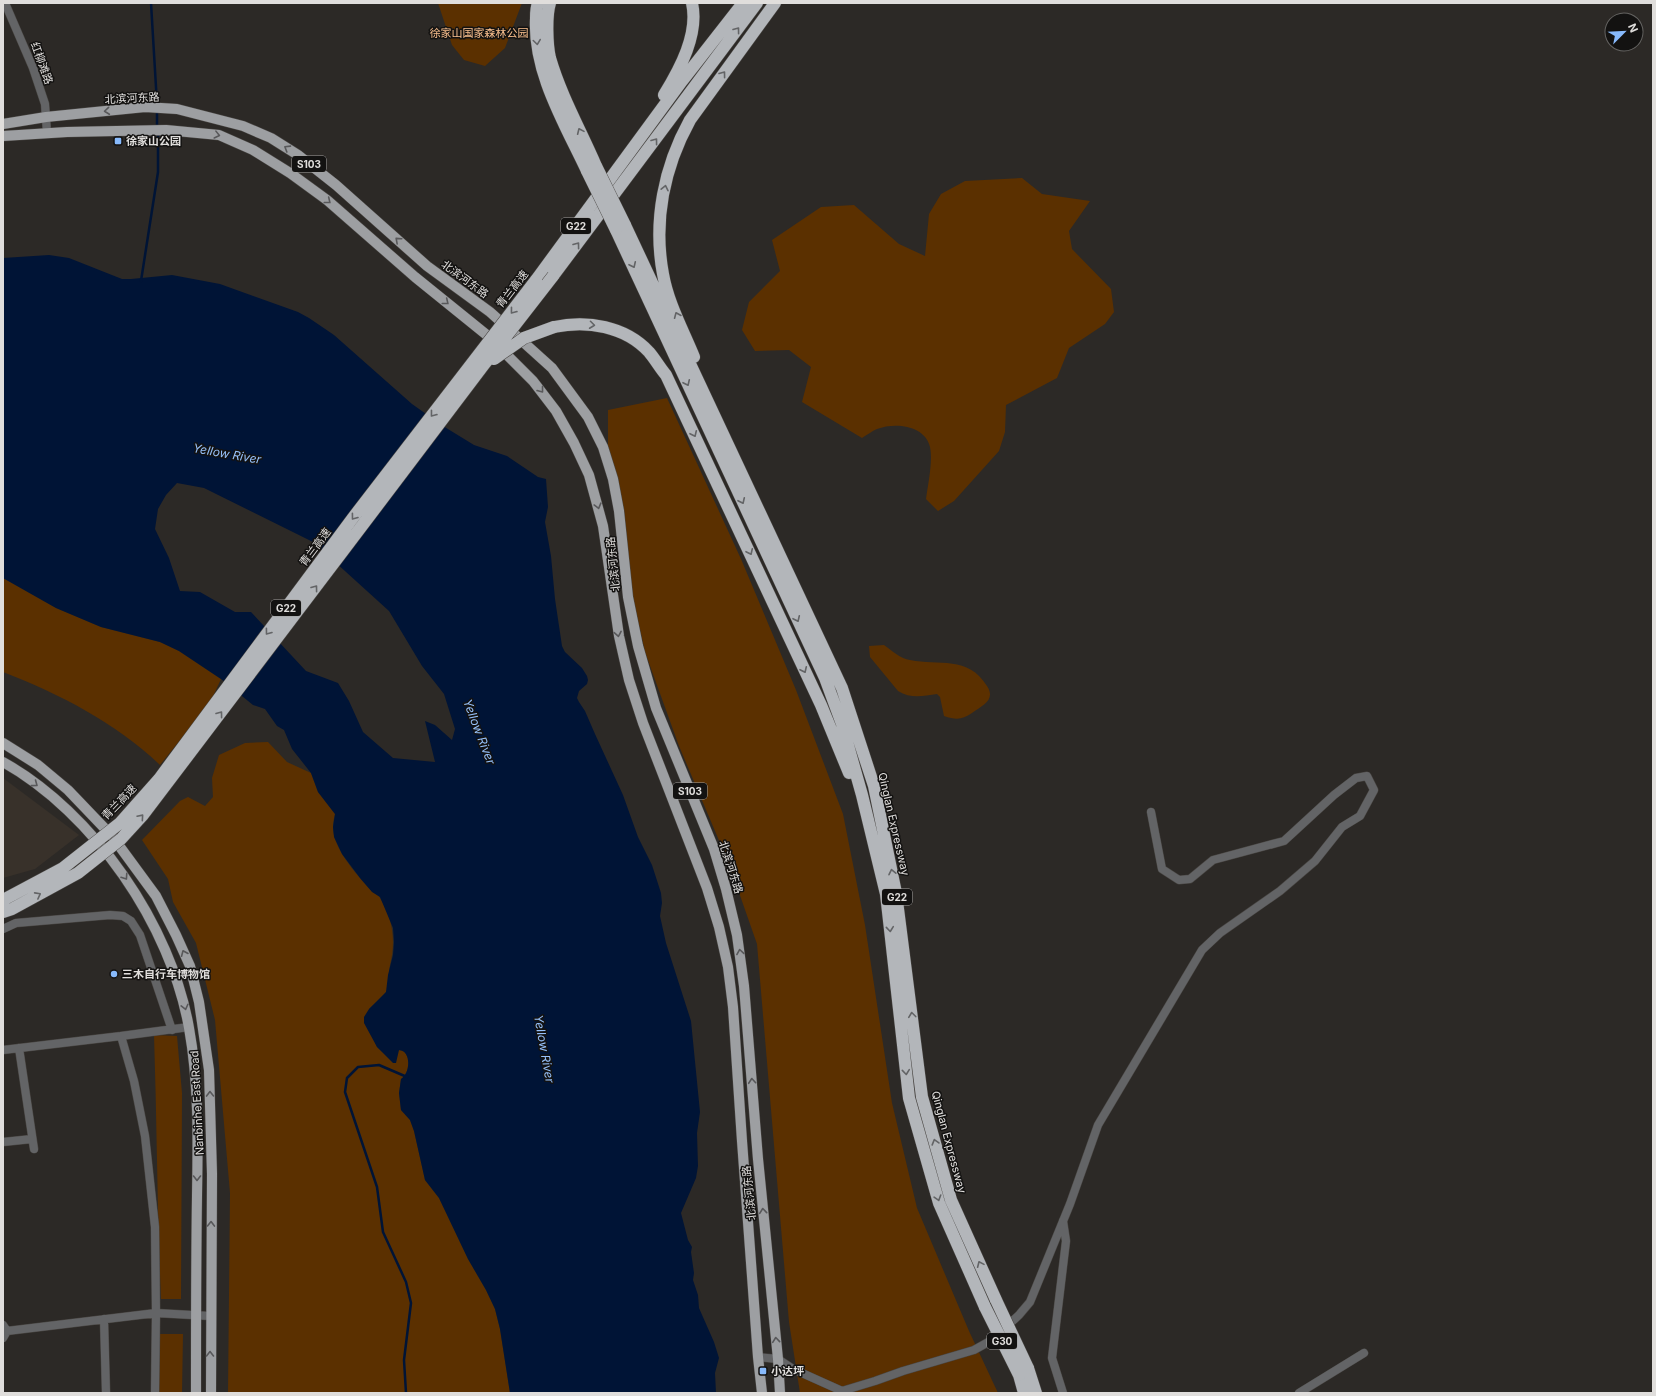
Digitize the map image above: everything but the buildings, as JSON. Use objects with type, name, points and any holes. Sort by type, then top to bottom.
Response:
[{"type":"highway","points":[[538,3],[535,32],[539,58],[554,99],[592,169],[757,506]]},
{"type":"highway","points":[[550,3],[548,9],[548,34],[550,57],[592,169]]},
{"type":"highway","points":[[616,173],[668,88],[690,44],[694,30],[694,12],[692,3]]},
{"type":"highway","points":[[616,173],[682,81],[742,3]]},
{"type":"highway","points":[[475,376],[553,276],[757,3]]},
{"type":"highway","points":[[757,506],[671,301],[663,275],[659,243],[661,206],[669,166],[680,137],[690,120],[775,3]]},
{"type":"highway","name":"青兰高速","points":[[3,900],[63,868],[120,823],[158,779],[352,519],[536,280],[616,173]]},
{"type":"highway","points":[[620,228],[825,678],[842,724],[869,822]]},
{"type":"highway","points":[[475,376],[509,348],[524,338],[554,327],[581,323],[602,326],[631,338],[648,352],[666,375],[821,705],[869,822]]},
{"type":"highway","name":"G22","points":[[3,912],[12,909],[78,873],[121,839],[143,815],[475,376]]},
{"type":"highway","name":"Qinglan Expressway","points":[[757,506],[842,688],[874,786],[896,893],[922,1097],[951,1200],[996,1300]]},
{"type":"highway","name":"G22","points":[[869,822],[886,894],[909,1098],[939,1203],[985,1307]]},
{"type":"highway","name":"G30","points":[[996,1300],[1023,1372],[1024,1393]]},
{"type":"highway","name":"G30","points":[[985,1307],[1036,1393]]},
{"type":"main road","name":"北滨河东路","points":[[3,124],[46,117],[145,107],[166,108],[177,109],[243,126],[271,138],[298,155],[336,185],[427,266],[490,312],[552,368],[579,403],[596,432],[609,463],[614,484],[628,597],[638,646],[654,701],[714,849],[726,889],[737,935],[744,986],[758,1159],[778,1358],[780,1393]]},
{"type":"main road","name":"北滨河东路","points":[[3,136],[47,133],[179,130],[219,135],[253,150],[290,173],[327,200],[415,277],[488,336],[533,380],[545,395],[574,443],[588,475],[603,526],[618,636],[629,680],[643,723],[707,888],[724,947],[733,1007],[758,1357],[762,1393]]},
{"type":"main road","name":"Nanbinhe East Road","points":[[3,743],[38,764],[68,790],[112,836],[156,896],[190,966],[199,1002],[209,1070],[212,1174],[210,1316],[211,1393]]},
{"type":"main road","name":"Nanbinhe East Road","points":[[3,762],[15,769],[58,801],[100,845],[123,874],[156,930],[183,1000],[196,1069],[196,1393]]},
{"type":"street","name":"红柳滩路","points":[[5,3],[33,68],[45,104],[47,133]]},
{"type":"street","points":[[758,1357],[778,1358],[793,1369],[842,1391],[974,1350],[992,1340],[1019,1315],[1030,1302],[1063,1221],[1098,1125],[1202,950],[1220,933],[1280,891],[1315,861],[1342,827],[1360,816],[1374,790],[1367,776],[1356,778],[1334,795],[1284,841],[1213,860],[1190,879],[1179,880],[1162,869],[1151,812]]},
{"type":"street","points":[[3,929],[16,923],[38,920],[110,915],[123,916],[131,922],[140,935],[172,1030]]},
{"type":"street","points":[[3,1050],[189,1027]]},
{"type":"street","points":[[121,1036],[134,1081],[145,1136],[155,1227],[155,1393]]},
{"type":"street","points":[[19,1048],[34,1149]]},
{"type":"street","points":[[3,1142],[32,1139]]},
{"type":"street","points":[[1063,1221],[1066,1241],[1065,1260],[1052,1358],[1063,1393]]},
{"type":"street","points":[[4,1331],[156,1313],[210,1316]]},
{"type":"street","points":[[104,1319],[106,1393]]},
{"type":"street","points":[[1299,1393],[1364,1353]]},
{"type":"shaded area","points":[[3,778],[79,835],[35,869],[3,878]]},
{"type":"green space","name":"徐家山国家森林公园","points":[[438,3],[522,3],[505,48],[485,66],[464,60],[452,45]]},
{"type":"green space","points":[[1022,178],[1042,194],[1090,201],[1069,231],[1072,249],[1111,289],[1114,312],[1105,324],[1069,348],[1057,378],[1006,405],[1005,432],[999,451],[954,501],[938,511],[926,499],[931,453],[927,440],[922,434],[908,427],[892,426],[877,429],[862,438],[802,402],[811,367],[789,350],[755,351],[742,330],[749,302],[780,271],[772,240],[821,207],[854,205],[899,244],[925,256],[929,214],[941,194],[965,181]]},
{"type":"green space","points":[[667,398],[741,559],[796,690],[843,814],[865,925],[892,1103],[917,1208],[969,1331],[998,1393],[800,1393],[789,1322],[757,944],[729,864],[679,746],[645,652],[620,540],[608,468],[608,410]]},
{"type":"green space","points":[[3,578],[56,608],[101,627],[160,642],[179,651],[221,679],[210,703],[160,765],[125,736],[86,711],[45,690],[3,672]]},
{"type":"green space","points":[[884,645],[903,658],[921,662],[952,664],[971,670],[979,676],[987,686],[990,695],[989,699],[984,705],[965,717],[955,719],[944,716],[940,697],[937,694],[912,696],[898,691],[870,657],[869,646]]},
{"type":"green space","points":[[268,742],[287,762],[311,773],[318,792],[335,814],[333,824],[336,843],[346,860],[370,889],[379,897],[388,914],[392,930],[393,948],[389,968],[388,986],[383,996],[369,1009],[375,1042],[377,1047],[392,1060],[399,1050],[403,1051],[408,1058],[408,1068],[401,1079],[399,1093],[401,1110],[410,1120],[414,1131],[425,1180],[439,1198],[468,1259],[495,1309],[500,1329],[510,1393],[228,1393],[230,1193],[215,1020],[196,943],[173,902],[168,879],[142,840],[180,801],[188,797],[205,806],[213,797],[212,778],[219,755],[245,743]]},
{"type":"green space","points":[[154,1035],[177,1036],[182,1093],[181,1299],[161,1299]]},
{"type":"green space","points":[[159,1334],[183,1334],[182,1393],[159,1393]]},
{"type":"water","name":"Yellow River","points":[[49,255],[69,258],[122,279],[172,275],[220,284],[298,312],[334,335],[412,404],[443,426],[474,445],[507,456],[538,477],[546,479],[548,507],[545,522],[551,556],[555,599],[562,646],[565,652],[582,668],[587,676],[587,684],[579,691],[577,698],[585,711],[623,795],[638,837],[652,865],[661,893],[662,903],[660,916],[666,943],[691,1021],[700,1112],[697,1133],[698,1166],[696,1178],[681,1213],[688,1240],[692,1247],[691,1252],[694,1273],[693,1280],[698,1295],[699,1308],[714,1342],[719,1358],[715,1373],[716,1393],[510,1393],[500,1329],[495,1309],[468,1259],[439,1198],[425,1180],[414,1131],[410,1120],[401,1110],[399,1093],[401,1079],[408,1068],[408,1058],[403,1051],[399,1050],[396,1063],[393,1063],[377,1047],[364,1023],[364,1017],[369,1009],[386,992],[393,955],[393,928],[380,897],[372,892],[342,854],[334,837],[333,827],[335,814],[318,792],[311,773],[292,749],[284,730],[277,726],[265,709],[253,705],[221,679],[179,651],[160,642],[101,627],[56,608],[3,578],[3,258]],"holes":[[[177,483],[204,488],[313,542],[389,611],[422,666],[444,694],[455,729],[452,740],[435,725],[425,721],[435,762],[393,758],[363,732],[349,701],[338,683],[306,671],[251,612],[235,612],[200,592],[180,591],[169,558],[155,529],[158,509],[166,495]]]},
{"type":"waterway","points":[[151,3],[157,104]]},
{"type":"waterway","points":[[157,111],[157,128]]},
{"type":"waterway","points":[[141,281],[158,172],[158,133]]},
{"type":"waterway","points":[[406,1393],[404,1360],[411,1303],[406,1282],[383,1232],[377,1187],[345,1092],[347,1078],[358,1067],[379,1065],[407,1077]]},
{"type":"place","name":"徐家山公园","points":[[118,141]]},
{"type":"place","name":"三木自行车博物馆","points":[[114,974]]},
{"type":"place","name":"小达坪","points":[[763,1371]]}]
